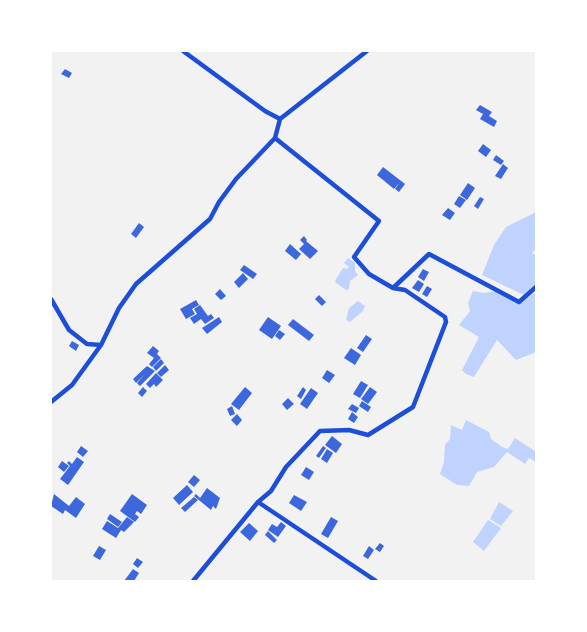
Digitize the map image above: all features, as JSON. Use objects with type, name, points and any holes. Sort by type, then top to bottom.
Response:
[{"type":"street","points":[[183,51],[265,111],[280,119]]},
{"type":"street","points":[[51,402],[72,385],[101,346],[119,308],[136,284],[210,220],[219,202],[236,179],[275,138],[280,119],[367,51]]},
{"type":"street","points":[[192,581],[258,502],[271,491],[286,466],[320,431],[349,430],[368,435],[413,407],[446,322],[445,317],[405,290],[393,288],[369,274],[354,257],[380,221],[275,138]]},
{"type":"street","points":[[393,288],[429,254],[520,302],[536,287]]},
{"type":"street","points":[[51,299],[69,330],[87,344],[101,346]]},
{"type":"street","points":[[258,502],[376,581]]},
{"type":"water","points":[[536,212],[536,249],[532,253],[536,255],[536,284],[524,295],[482,275],[494,245],[506,227]]},
{"type":"water","points":[[348,258],[355,263],[355,271],[358,275],[350,281],[349,289],[346,290],[335,282],[343,268],[347,269],[349,267],[344,263]]},
{"type":"water","points":[[473,291],[484,293],[498,291],[522,302],[536,292],[536,352],[516,360],[497,340],[474,377],[466,374],[462,370],[479,337],[459,325],[470,311],[468,303]]},
{"type":"water","points":[[358,301],[365,306],[363,311],[350,322],[346,320],[349,308]]},
{"type":"water","points":[[466,420],[489,432],[491,439],[502,447],[508,449],[515,438],[536,452],[536,462],[529,458],[525,464],[507,452],[494,467],[477,472],[469,486],[457,485],[440,474],[444,462],[445,445],[450,439],[451,425],[462,430]]},
{"type":"water","points":[[499,502],[513,511],[501,526],[490,519]]},
{"type":"water","points":[[488,520],[501,528],[484,551],[473,542]]},
{"type":"building","points":[[65,69],[72,73],[69,78],[61,74]]},
{"type":"building","points":[[480,105],[492,112],[489,116],[497,121],[494,127],[480,119],[483,114],[476,110]]},
{"type":"building","points":[[483,144],[491,150],[486,157],[478,151]]},
{"type":"building","points":[[496,155],[504,161],[501,165],[493,160]]},
{"type":"building","points":[[503,164],[508,168],[501,179],[495,176]]},
{"type":"building","points":[[383,167],[405,184],[399,192],[395,189],[399,183],[394,189],[377,175]]},
{"type":"building","points":[[468,183],[475,188],[467,200],[460,195]]},
{"type":"building","points":[[459,196],[466,200],[460,208],[454,204]]},
{"type":"building","points":[[480,197],[484,199],[478,209],[474,206]]},
{"type":"building","points":[[448,208],[455,213],[450,220],[442,215]]},
{"type":"building","points":[[139,223],[144,227],[136,238],[131,234]]},
{"type":"building","points":[[304,236],[306,241],[318,251],[310,259],[299,249],[304,244],[300,240]]},
{"type":"building","points":[[290,244],[301,254],[296,260],[285,251]]},
{"type":"building","points":[[244,265],[257,274],[253,279],[240,270]]},
{"type":"building","points":[[423,269],[429,272],[424,281],[418,277]]},
{"type":"building","points":[[243,273],[248,279],[239,288],[234,282]]},
{"type":"building","points":[[418,280],[424,284],[419,292],[412,288]]},
{"type":"building","points":[[427,286],[432,289],[427,297],[422,294]]},
{"type":"building","points":[[220,289],[226,296],[221,300],[215,294]]},
{"type":"building","points":[[319,295],[326,302],[322,306],[315,299]]},
{"type":"building","points":[[196,300],[199,305],[192,309],[189,304]]},
{"type":"building","points":[[189,304],[195,314],[186,319],[180,309]]},
{"type":"building","points":[[200,305],[208,316],[211,314],[214,318],[205,324],[201,319],[194,324],[190,318],[197,314],[194,309]]},
{"type":"building","points":[[219,317],[222,322],[207,334],[202,328]]},
{"type":"building","points":[[268,317],[281,326],[272,339],[259,330]]},
{"type":"building","points":[[293,319],[314,335],[309,341],[288,325]]},
{"type":"building","points":[[279,330],[285,334],[280,340],[275,336]]},
{"type":"building","points":[[366,335],[372,339],[363,352],[357,348]]},
{"type":"building","points":[[72,341],[79,345],[76,351],[69,346]]},
{"type":"building","points":[[153,346],[159,351],[157,354],[161,358],[152,367],[149,364],[154,358],[147,353]]},
{"type":"building","points":[[351,348],[361,355],[355,365],[344,358]]},
{"type":"building","points":[[161,359],[164,363],[156,371],[153,367]]},
{"type":"building","points":[[165,365],[169,370],[161,377],[157,373]]},
{"type":"building","points":[[147,366],[155,371],[140,386],[137,383],[145,374],[136,383],[133,379]]},
{"type":"building","points":[[327,370],[335,375],[329,383],[322,378]]},
{"type":"building","points":[[156,373],[163,380],[156,387],[154,384],[150,388],[146,384]]},
{"type":"building","points":[[361,381],[368,385],[360,398],[353,394]]},
{"type":"building","points":[[143,387],[147,391],[142,397],[138,393]]},
{"type":"building","points":[[245,387],[252,393],[239,410],[231,404]]},
{"type":"building","points":[[303,387],[306,390],[301,399],[297,396]]},
{"type":"building","points":[[370,387],[377,392],[368,404],[361,399]]},
{"type":"building","points":[[311,388],[318,393],[307,409],[300,404]]},
{"type":"building","points":[[288,398],[294,404],[287,410],[282,404]]},
{"type":"building","points":[[362,401],[371,407],[368,412],[359,406]]},
{"type":"building","points":[[352,404],[359,408],[356,413],[348,409]]},
{"type":"building","points":[[232,406],[235,414],[230,416],[227,409]]},
{"type":"building","points":[[352,412],[358,417],[354,423],[348,419]]},
{"type":"building","points":[[237,414],[242,420],[237,426],[231,420]]},
{"type":"building","points":[[332,436],[342,444],[336,453],[325,445]]},
{"type":"building","points":[[81,446],[88,451],[83,457],[77,452]]},
{"type":"building","points":[[323,446],[326,448],[319,458],[316,456]]},
{"type":"building","points":[[327,449],[333,453],[327,463],[321,459]]},
{"type":"building","points":[[77,457],[84,462],[68,485],[60,479],[70,466],[67,463],[69,461],[72,464]]},
{"type":"building","points":[[62,461],[69,466],[64,472],[58,467]]},
{"type":"building","points":[[306,467],[314,472],[309,480],[301,475]]},
{"type":"building","points":[[194,475],[200,480],[194,487],[188,482]]},
{"type":"building","points":[[187,485],[193,492],[179,505],[173,498]]},
{"type":"building","points":[[207,488],[220,498],[216,509],[213,506],[211,510],[194,496],[196,494],[200,498]]},
{"type":"building","points":[[54,494],[69,506],[76,497],[85,504],[76,518],[65,510],[63,514],[51,506]]},
{"type":"building","points":[[132,494],[147,505],[141,514],[137,511],[135,514],[139,517],[135,522],[120,511]]},
{"type":"building","points":[[294,495],[307,502],[301,511],[289,503]]},
{"type":"building","points":[[194,497],[198,500],[185,512],[181,508]]},
{"type":"building","points":[[110,514],[122,522],[118,527],[107,519]]},
{"type":"building","points":[[127,517],[134,522],[124,532],[121,530],[116,538],[102,529],[107,521],[118,528]]},
{"type":"building","points":[[331,517],[338,521],[328,538],[321,534]]},
{"type":"building","points":[[281,522],[286,526],[278,537],[268,530],[272,524],[277,527]]},
{"type":"building","points":[[249,523],[258,531],[250,541],[240,532]]},
{"type":"building","points":[[268,531],[277,540],[274,543],[265,535]]},
{"type":"building","points":[[380,543],[384,546],[380,552],[375,549]]},
{"type":"building","points":[[99,546],[106,550],[100,560],[93,556]]},
{"type":"building","points":[[369,546],[374,550],[368,559],[363,556]]},
{"type":"building","points":[[137,558],[143,562],[138,568],[133,564]]},
{"type":"building","points":[[133,569],[139,573],[134,581],[124,581]]}]
